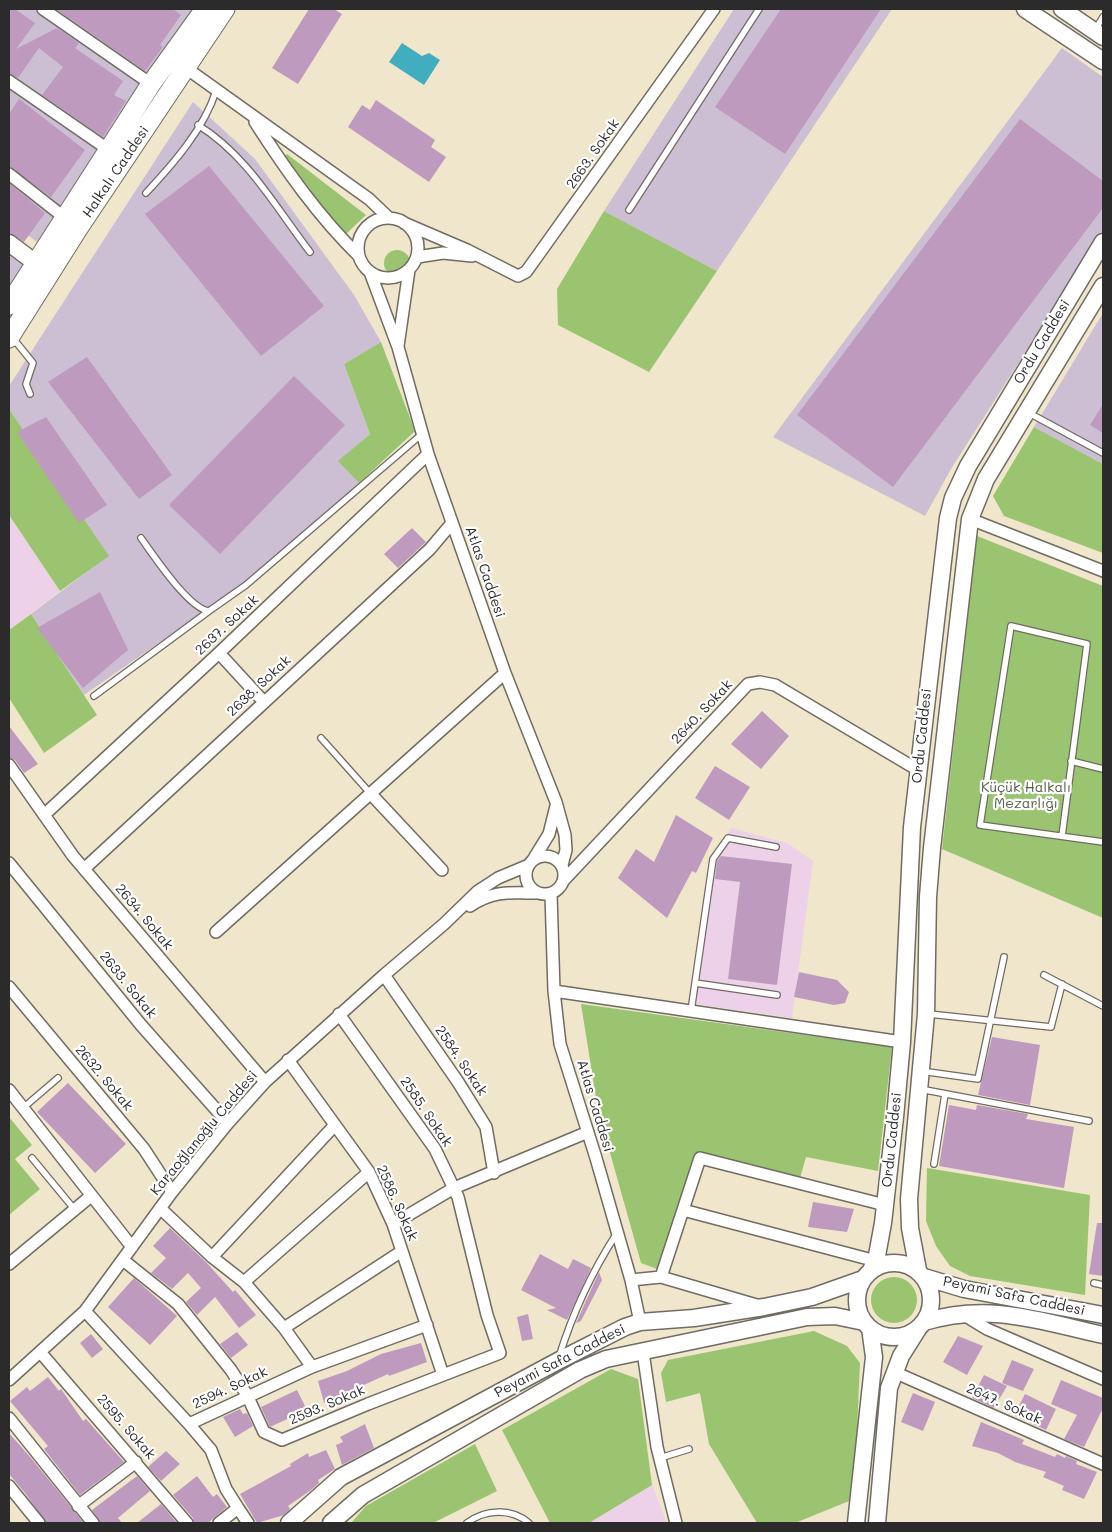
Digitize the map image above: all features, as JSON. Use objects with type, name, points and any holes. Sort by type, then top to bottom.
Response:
[{"type":"main road","name":"Halkalı Caddesi","points":[[10,337],[79,227],[225,9]]},
{"type":"main road","points":[[1025,9],[1103,61]]},
{"type":"main road","points":[[1062,9],[1099,34]]},
{"type":"main road","name":"Halkalı Caddesi","points":[[9,305],[15,288],[37,264],[151,84],[202,10]]},
{"type":"main road","name":"Ordu Caddesi","points":[[870,1270],[885,1205],[902,1042],[908,884],[918,770],[945,536],[953,498],[968,466],[1103,242]]},
{"type":"main road","points":[[9,243],[37,264]]},
{"type":"main road","name":"Ordu Caddesi","points":[[921,1274],[910,1228],[909,1208],[926,1014],[928,897],[970,519],[986,479],[1103,286]]},
{"type":"main road","points":[[856,1523],[874,1357],[867,1325],[859,1312],[857,1301],[858,1289],[870,1270],[882,1264],[894,1262],[907,1264],[921,1274],[930,1287],[932,1299],[930,1311],[894,1372],[889,1388],[877,1523]]},
{"type":"main road","name":"Peyami Safa Caddesi","points":[[289,1523],[341,1478],[558,1360],[641,1323],[764,1307],[812,1297],[870,1270]]},
{"type":"main road","name":"Peyami Safa Caddesi","points":[[921,1274],[964,1289],[1103,1315]]},
{"type":"main road","name":"Peyami Safa Caddesi","points":[[921,1325],[961,1312],[994,1312],[1103,1335]]},
{"type":"main road","name":"Peyami Safa Caddesi","points":[[331,1523],[363,1495],[580,1370],[606,1359],[807,1317],[835,1316],[867,1325]]},
{"type":"main road","points":[[641,1323],[654,1329],[656,1337],[648,1351]]},
{"type":"main road","points":[[867,1325],[881,1335],[894,1337],[906,1335],[921,1325]]},
{"type":"street","points":[[43,9],[151,84]]},
{"type":"street","name":"2663. Sokak","points":[[478,257],[518,276],[526,272],[714,9]]},
{"type":"street","points":[[186,68],[370,199],[389,218]]},
{"type":"street","points":[[9,81],[109,150]]},
{"type":"street","points":[[251,116],[293,180],[339,236],[359,256],[370,272],[378,276],[395,278],[410,270],[417,257],[417,238],[404,223]]},
{"type":"street","points":[[9,174],[65,218]]},
{"type":"street","points":[[359,256],[360,237],[365,229],[380,219],[389,218],[478,257]]},
{"type":"street","points":[[417,257],[443,253],[478,257]]},
{"type":"street","name":"Atlas Caddesi","points":[[398,347],[410,270]]},
{"type":"street","name":"Atlas Caddesi","points":[[370,272],[398,347],[428,454],[452,523],[505,673],[556,802],[565,834],[566,850],[562,865]]},
{"type":"street","name":"2637. Sokak","points":[[44,815],[219,653],[428,454]]},
{"type":"street","points":[[970,519],[1103,571]]},
{"type":"street","name":"2638. Sokak","points":[[84,869],[430,549],[452,523]]},
{"type":"street","points":[[219,653],[264,702]]},
{"type":"street","points":[[216,932],[505,673]]},
{"type":"street","name":"2640. Sokak","points":[[564,880],[748,684],[760,682],[775,685],[918,770]]},
{"type":"street","name":"2634. Sokak","points":[[9,765],[84,869],[265,1082]]},
{"type":"street","points":[[370,793],[442,870]]},
{"type":"street","points":[[537,893],[532,890],[526,878],[531,863],[549,834],[554,822],[556,802]]},
{"type":"street","points":[[545,856],[552,857],[562,865],[564,880],[560,889],[551,894],[497,893],[485,896],[444,924],[478,890],[498,878],[545,856]]},
{"type":"street","name":"2633. Sokak","points":[[9,863],[140,1025],[228,1123]]},
{"type":"street","name":"Atlas Caddesi","points":[[551,894],[554,991],[560,1044],[588,1132],[641,1323]]},
{"type":"street","name":"Karaoğlanoğlu Caddesi","points":[[9,1380],[41,1353],[85,1311],[172,1192],[228,1123],[265,1082],[384,974],[444,924]]},
{"type":"street","name":"2584. Sokak","points":[[384,974],[458,1082],[486,1127],[494,1173]]},
{"type":"street","name":"2632. Sokak","points":[[9,987],[144,1149],[172,1192]]},
{"type":"street","points":[[554,991],[902,1042]]},
{"type":"street","name":"2585. Sokak","points":[[339,1014],[435,1149],[454,1188],[458,1197],[487,1315],[500,1353]]},
{"type":"street","name":"2586. Sokak","points":[[288,1060],[369,1172],[393,1224],[443,1375]]},
{"type":"street","points":[[9,1090],[132,1247]]},
{"type":"street","points":[[212,1257],[335,1125]]},
{"type":"street","points":[[393,1224],[454,1188],[494,1173],[588,1132]]},
{"type":"street","points":[[661,1277],[700,1158],[885,1205]]},
{"type":"street","points":[[244,1282],[369,1172]]},
{"type":"street","points":[[9,1264],[92,1196]]},
{"type":"street","points":[[160,1208],[212,1257],[244,1282],[284,1328],[312,1367]]},
{"type":"street","points":[[683,1210],[870,1270]]},
{"type":"street","points":[[284,1328],[402,1251]]},
{"type":"street","name":"2593. Sokak","points":[[123,1260],[178,1304],[231,1370],[247,1395],[264,1432],[282,1440],[368,1404],[500,1353]]},
{"type":"street","points":[[630,1280],[661,1277],[764,1307]]},
{"type":"street","name":"2594. Sokak","points":[[85,1311],[189,1424],[247,1395],[312,1367],[427,1326]]},
{"type":"street","points":[[961,1312],[987,1329],[1103,1379]]},
{"type":"street","points":[[648,1351],[660,1458],[676,1523]]},
{"type":"street","name":"2595. Sokak","points":[[41,1353],[187,1523]]},
{"type":"street","name":"2647. Sokak","points":[[894,1372],[1103,1464]]},
{"type":"street","points":[[9,1418],[93,1523]]},
{"type":"street","points":[[189,1424],[211,1450],[226,1489],[248,1523]]},
{"type":"street","points":[[78,1506],[136,1462]]},
{"type":"street","points":[[9,1486],[39,1523]]},
{"type":"street","points":[[219,1523],[238,1508]]},
{"type":"lane","points":[[629,210],[759,9]]},
{"type":"lane","points":[[1099,34],[1103,17]]},
{"type":"lane","points":[[146,193],[167,170],[210,108],[216,91]]},
{"type":"lane","points":[[198,125],[216,136],[250,171],[310,252]]},
{"type":"lane","points":[[10,337],[33,363],[26,384],[30,394]]},
{"type":"lane","points":[[1027,412],[1103,453]]},
{"type":"lane","points":[[94,696],[246,585],[422,434]]},
{"type":"lane","points":[[141,538],[163,569],[195,604],[202,611],[209,611]]},
{"type":"lane","points":[[1062,836],[1087,644],[1012,626],[980,825],[1103,842]]},
{"type":"lane","points":[[322,738],[370,793]]},
{"type":"lane","points":[[1072,761],[1103,769]]},
{"type":"lane","points":[[691,1011],[713,859],[728,838],[776,847]]},
{"type":"lane","points":[[921,1071],[978,1079],[1004,957]]},
{"type":"lane","points":[[1044,975],[1103,1006]]},
{"type":"lane","points":[[695,983],[777,995]]},
{"type":"lane","points":[[926,1014],[1051,1027],[1062,984]]},
{"type":"lane","points":[[23,1108],[58,1078]]},
{"type":"lane","points":[[920,1089],[1089,1121]]},
{"type":"lane","points":[[934,1164],[945,1094]]},
{"type":"lane","points":[[32,1158],[75,1210]]},
{"type":"lane","points":[[558,1360],[573,1314],[595,1266],[617,1233]]},
{"type":"lane","points":[[1094,1283],[1103,1285]]},
{"type":"lane","points":[[660,1458],[689,1449]]},
{"type":"lane","points":[[468,1523],[499,1512],[518,1516],[529,1523]]},
{"type":"shaded area","points":[[9,9],[196,9],[37,242],[9,221]]},
{"type":"shaded area","points":[[734,9],[892,9],[717,271],[604,211]]},
{"type":"shaded area","points":[[1062,48],[1103,77],[1103,230],[951,469],[925,516],[773,437]]},
{"type":"shaded area","points":[[193,102],[255,159],[354,295],[381,342],[344,364],[370,434],[339,461],[359,483],[269,566],[84,695],[31,614],[108,556],[9,409],[9,386]]},
{"type":"shaded area","points":[[9,249],[26,262],[9,288]]},
{"type":"shaded area","points":[[1103,313],[1103,464],[1034,427]]},
{"type":"shaded area","points":[[9,515],[60,591],[9,630]]},
{"type":"shaded area","points":[[731,828],[787,843],[813,861],[792,1018],[688,1003],[711,858]]},
{"type":"shaded area","points":[[652,1485],[667,1523],[589,1523]]},
{"type":"green space","points":[[287,154],[366,215],[345,235],[284,156]]},
{"type":"green space","points":[[604,211],[717,271],[649,372],[558,325],[557,289]]},
{"type":"green space","points":[[397,250],[406,254],[410,263],[406,272],[397,276],[388,272],[384,263],[388,254]]},
{"type":"green space","points":[[381,342],[415,431],[359,483],[338,461],[370,434],[344,364]]},
{"type":"green space","points":[[9,409],[109,556],[60,591],[9,515]]},
{"type":"green space","points":[[1034,427],[1103,464],[1103,553],[1004,516],[993,496]]},
{"type":"green space","name":"Küçük Halkalı Mezarlığı","points":[[977,536],[1103,586],[1103,918],[942,849]]},
{"type":"green space","points":[[31,614],[97,715],[44,753],[9,698],[9,630]]},
{"type":"green space","points":[[581,1004],[892,1047],[878,1171],[806,1157],[800,1178],[696,1154],[657,1269],[641,1263],[598,1110]]},
{"type":"green space","points":[[9,1117],[32,1145],[15,1159],[40,1189],[9,1215]]},
{"type":"green space","points":[[927,1168],[1090,1195],[1085,1295],[970,1276],[950,1266],[936,1246],[926,1221]]},
{"type":"green space","points":[[894,1277],[907,1281],[913,1287],[917,1300],[913,1313],[907,1319],[894,1323],[881,1319],[875,1313],[871,1300],[875,1287],[881,1281]]},
{"type":"green space","points":[[814,1331],[847,1346],[860,1363],[854,1499],[795,1523],[757,1523],[709,1444],[700,1393],[666,1402],[661,1373],[668,1360]]},
{"type":"green space","points":[[611,1369],[638,1379],[652,1485],[589,1523],[550,1523],[502,1430]]},
{"type":"green space","points":[[475,1444],[497,1491],[433,1523],[351,1523],[366,1506]]},
{"type":"water","points":[[402,43],[422,56],[429,53],[440,60],[424,85],[389,62]]},
{"type":"building","points":[[9,9],[15,9],[35,23],[16,49],[57,28],[79,43],[75,48],[123,81],[114,95],[126,101],[103,137],[42,95],[63,67],[39,48],[18,78],[9,74]]},
{"type":"building","points":[[56,9],[173,9],[181,15],[160,45],[163,47],[145,71]]},
{"type":"building","points":[[309,9],[334,9],[342,14],[298,84],[272,68]]},
{"type":"building","points":[[781,9],[881,9],[785,154],[715,107]]},
{"type":"building","points":[[19,99],[85,150],[51,197],[9,167],[9,114]]},
{"type":"building","points":[[376,100],[435,140],[431,147],[446,157],[429,182],[348,127],[362,105],[370,110]]},
{"type":"building","points":[[1020,119],[1103,181],[1103,208],[893,487],[797,415]]},
{"type":"building","points":[[209,166],[324,306],[261,356],[145,214]]},
{"type":"building","points":[[9,183],[45,213],[24,242],[9,233]]},
{"type":"building","points":[[87,357],[172,475],[139,499],[48,382]]},
{"type":"building","points":[[294,376],[345,425],[220,554],[169,505]]},
{"type":"building","points":[[1103,404],[1103,433],[1090,425]]},
{"type":"building","points":[[46,417],[107,505],[79,523],[17,432]]},
{"type":"building","points":[[412,528],[426,542],[398,568],[384,554]]},
{"type":"building","points":[[100,592],[128,650],[83,688],[37,628]]},
{"type":"building","points":[[762,711],[789,736],[761,769],[731,744]]},
{"type":"building","points":[[9,726],[38,764],[24,773],[15,760],[9,758]]},
{"type":"building","points":[[715,766],[750,787],[729,820],[695,798]]},
{"type":"building","points":[[676,815],[713,838],[696,873],[692,871],[667,918],[618,878],[636,849],[654,862]]},
{"type":"building","points":[[721,856],[792,864],[777,985],[728,979],[740,882],[715,879],[717,861]]},
{"type":"building","points":[[799,972],[837,980],[849,992],[845,1003],[834,1005],[794,997]]},
{"type":"building","points":[[992,1037],[1040,1045],[1030,1105],[978,1095]]},
{"type":"building","points":[[68,1083],[126,1144],[95,1173],[37,1112]]},
{"type":"building","points":[[949,1105],[976,1110],[977,1105],[1028,1114],[1026,1119],[1074,1127],[1064,1188],[939,1166]]},
{"type":"building","points":[[813,1202],[854,1209],[847,1232],[808,1227]]},
{"type":"building","points":[[1097,1223],[1103,1223],[1103,1276],[1089,1274]]},
{"type":"building","points":[[170,1228],[206,1262],[233,1292],[235,1290],[256,1315],[239,1328],[215,1297],[197,1315],[186,1302],[201,1288],[188,1273],[172,1289],[151,1273],[166,1258],[153,1246]]},
{"type":"building","points":[[540,1254],[568,1269],[573,1259],[591,1268],[567,1320],[547,1310],[556,1308],[521,1290]]},
{"type":"building","points":[[599,1272],[602,1280],[581,1321],[576,1323]]},
{"type":"building","points":[[134,1278],[177,1316],[150,1345],[108,1307]]},
{"type":"building","points":[[528,1314],[533,1339],[522,1341],[517,1317]]},
{"type":"building","points":[[237,1332],[248,1345],[231,1358],[220,1344]]},
{"type":"building","points":[[91,1334],[103,1349],[92,1358],[80,1343]]},
{"type":"building","points":[[958,1336],[983,1346],[967,1375],[943,1362]]},
{"type":"building","points":[[421,1343],[427,1362],[389,1376],[388,1374],[324,1403],[318,1381],[347,1371],[381,1354]]},
{"type":"building","points":[[1012,1360],[1034,1369],[1023,1391],[1002,1383]]},
{"type":"building","points":[[984,1375],[1007,1386],[994,1408],[972,1398]]},
{"type":"building","points":[[48,1377],[59,1391],[61,1389],[83,1421],[86,1419],[124,1462],[80,1495],[44,1449],[48,1446],[10,1401],[27,1387],[30,1391]]},
{"type":"building","points":[[1061,1380],[1103,1398],[1103,1408],[1084,1447],[1064,1439],[1077,1415],[1051,1404]]},
{"type":"building","points":[[297,1390],[307,1410],[270,1427],[261,1407]]},
{"type":"building","points":[[913,1393],[935,1402],[923,1431],[901,1422]]},
{"type":"building","points":[[1025,1394],[1056,1409],[1046,1430],[1014,1415]]},
{"type":"building","points":[[240,1409],[243,1414],[247,1413],[253,1426],[235,1437],[223,1417]]},
{"type":"building","points":[[981,1422],[1024,1440],[1022,1444],[1055,1457],[1057,1454],[1065,1458],[1066,1456],[1077,1461],[1076,1464],[1097,1472],[1084,1499],[1062,1490],[1064,1486],[1043,1477],[1046,1472],[1015,1462],[998,1453],[972,1446]]},
{"type":"building","points":[[365,1424],[374,1448],[342,1465],[336,1445],[343,1442],[340,1437]]},
{"type":"building","points":[[9,1433],[84,1523],[46,1523],[9,1474]]},
{"type":"building","points":[[326,1450],[335,1469],[318,1480],[319,1483],[311,1490],[288,1506],[290,1509],[284,1515],[257,1523],[240,1494],[291,1466],[290,1464],[308,1453],[309,1457]]},
{"type":"building","points":[[166,1451],[180,1464],[161,1481],[148,1467]]},
{"type":"building","points":[[137,1476],[150,1491],[118,1518],[122,1523],[100,1523],[92,1510]]},
{"type":"building","points":[[197,1476],[213,1497],[217,1494],[227,1507],[208,1523],[194,1523],[193,1518],[173,1495]]},
{"type":"building","points":[[161,1504],[177,1523],[137,1523]]}]
